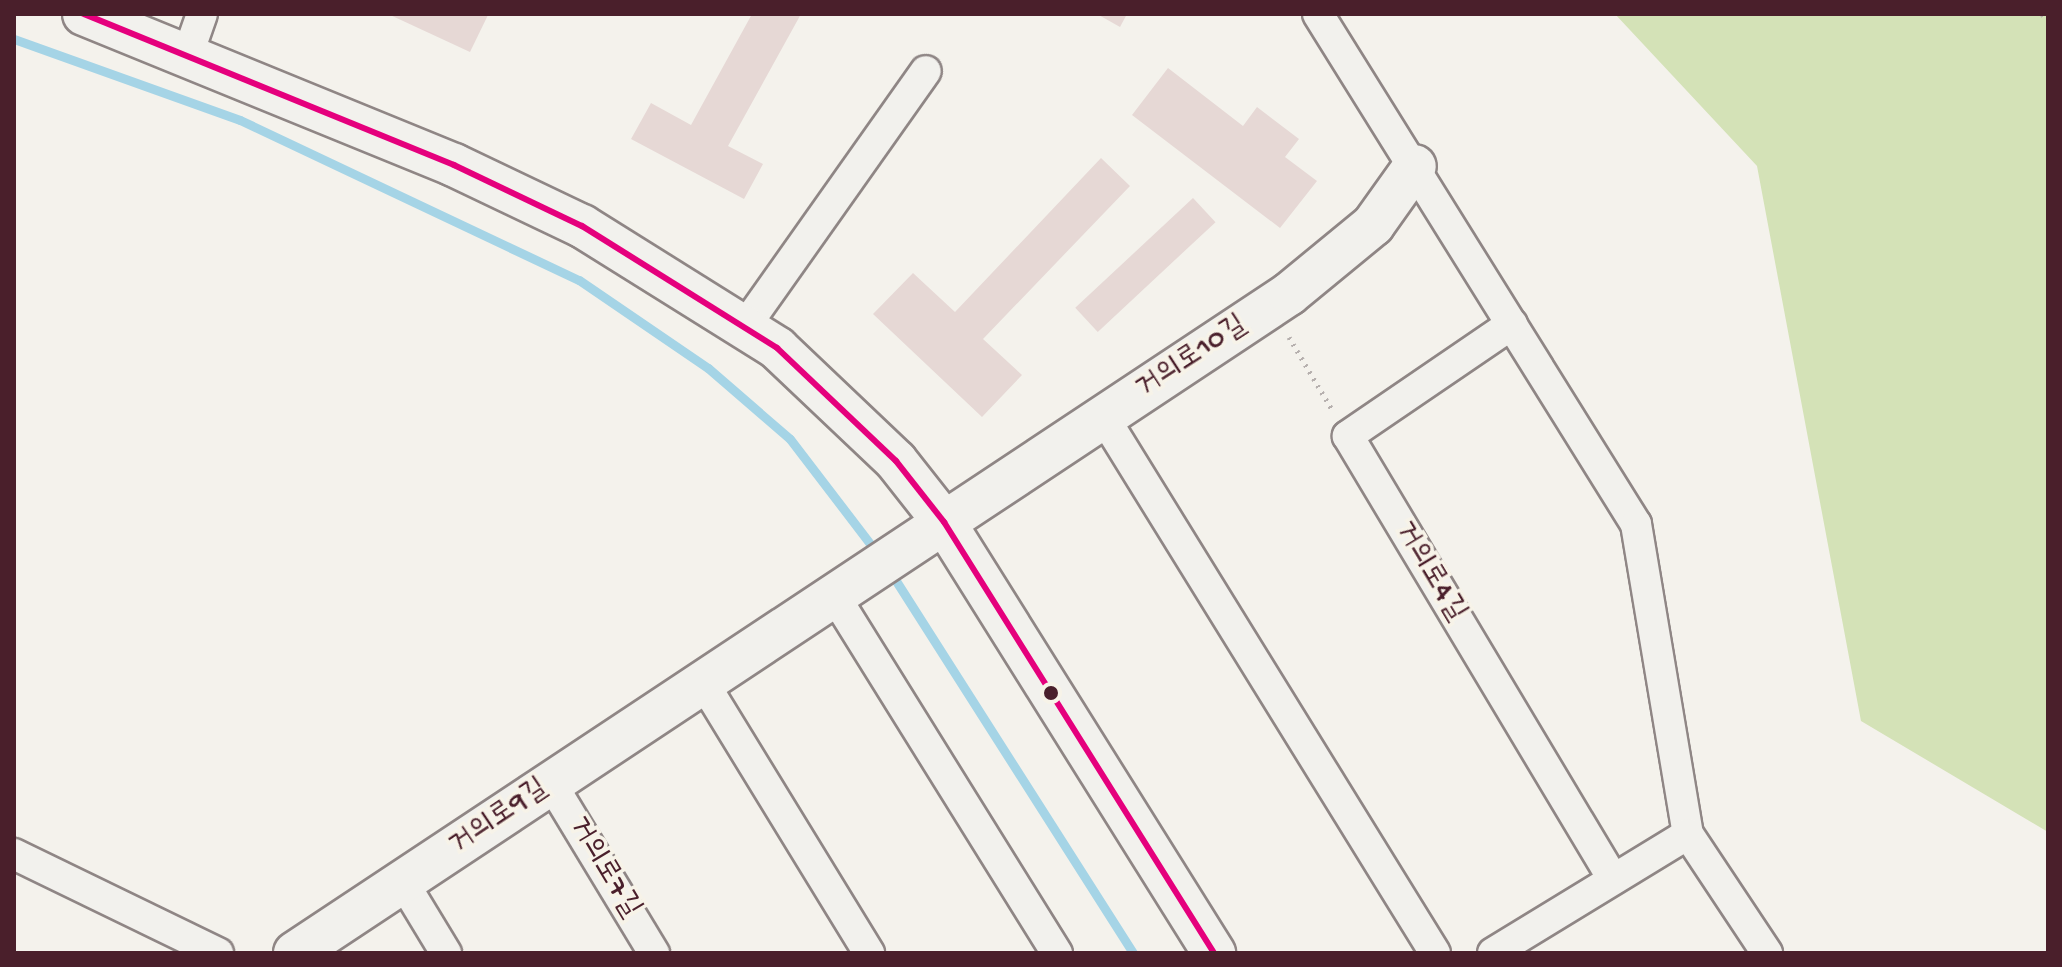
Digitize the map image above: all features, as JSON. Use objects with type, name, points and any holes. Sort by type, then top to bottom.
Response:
[{"type":"street","points":[[84,14],[188,54],[582,226],[746,325],[834,398],[944,522],[1214,953]]},
{"type":"street","points":[[188,54],[202,14]]},
{"type":"street","points":[[1318,14],[1636,524],[1688,834],[1767,953]]},
{"type":"street","points":[[746,325],[926,71]]},
{"type":"street","name":"거의로10길","points":[[944,522],[1270,307],[1373,225],[1415,166]]},
{"type":"street","points":[[1348,436],[1512,324]]},
{"type":"street","points":[[1103,416],[1435,953]]},
{"type":"street","name":"거의로4길","points":[[1348,436],[1613,879]]},
{"type":"street","name":"거의로9길","points":[[295,953],[944,522]]},
{"type":"street","points":[[843,589],[1057,953]]},
{"type":"street","points":[[703,682],[869,953]]},
{"type":"street","name":"거의로7길","points":[[551,783],[654,953]]},
{"type":"street","points":[[1493,953],[1688,834]]},
{"type":"street","points":[[14,854],[218,953]]},
{"type":"street","points":[[403,882],[446,953]]},
{"type":"path","points":[[2042,14],[2048,20]]},
{"type":"path","points":[[1270,307],[1348,436]]},
{"type":"green space","points":[[1615,14],[2048,14],[2048,832],[1861,721],[1757,166]]},
{"type":"building","points":[[388,14],[485,14],[488,15],[470,52]]},
{"type":"building","points":[[752,14],[801,14],[728,146],[763,164],[744,199],[631,139],[651,103],[691,125]]},
{"type":"building","points":[[1097,14],[1127,14],[1120,27]]},
{"type":"building","points":[[1168,68],[1243,126],[1257,107],[1299,139],[1285,157],[1317,181],[1280,228],[1132,115]]},
{"type":"building","points":[[1101,158],[1130,186],[983,339],[1022,375],[982,417],[873,314],[913,273],[955,312]]},
{"type":"building","points":[[1193,198],[1216,222],[1098,332],[1075,308]]},
{"type":"waterway","points":[[14,39],[240,120],[579,280],[708,368],[790,439],[878,554]]},
{"type":"waterway","points":[[891,573],[1133,953]]},
{"type":"transit line","points":[[84,14],[454,165],[582,226],[777,348],[896,461],[944,522],[1214,953]]}]
